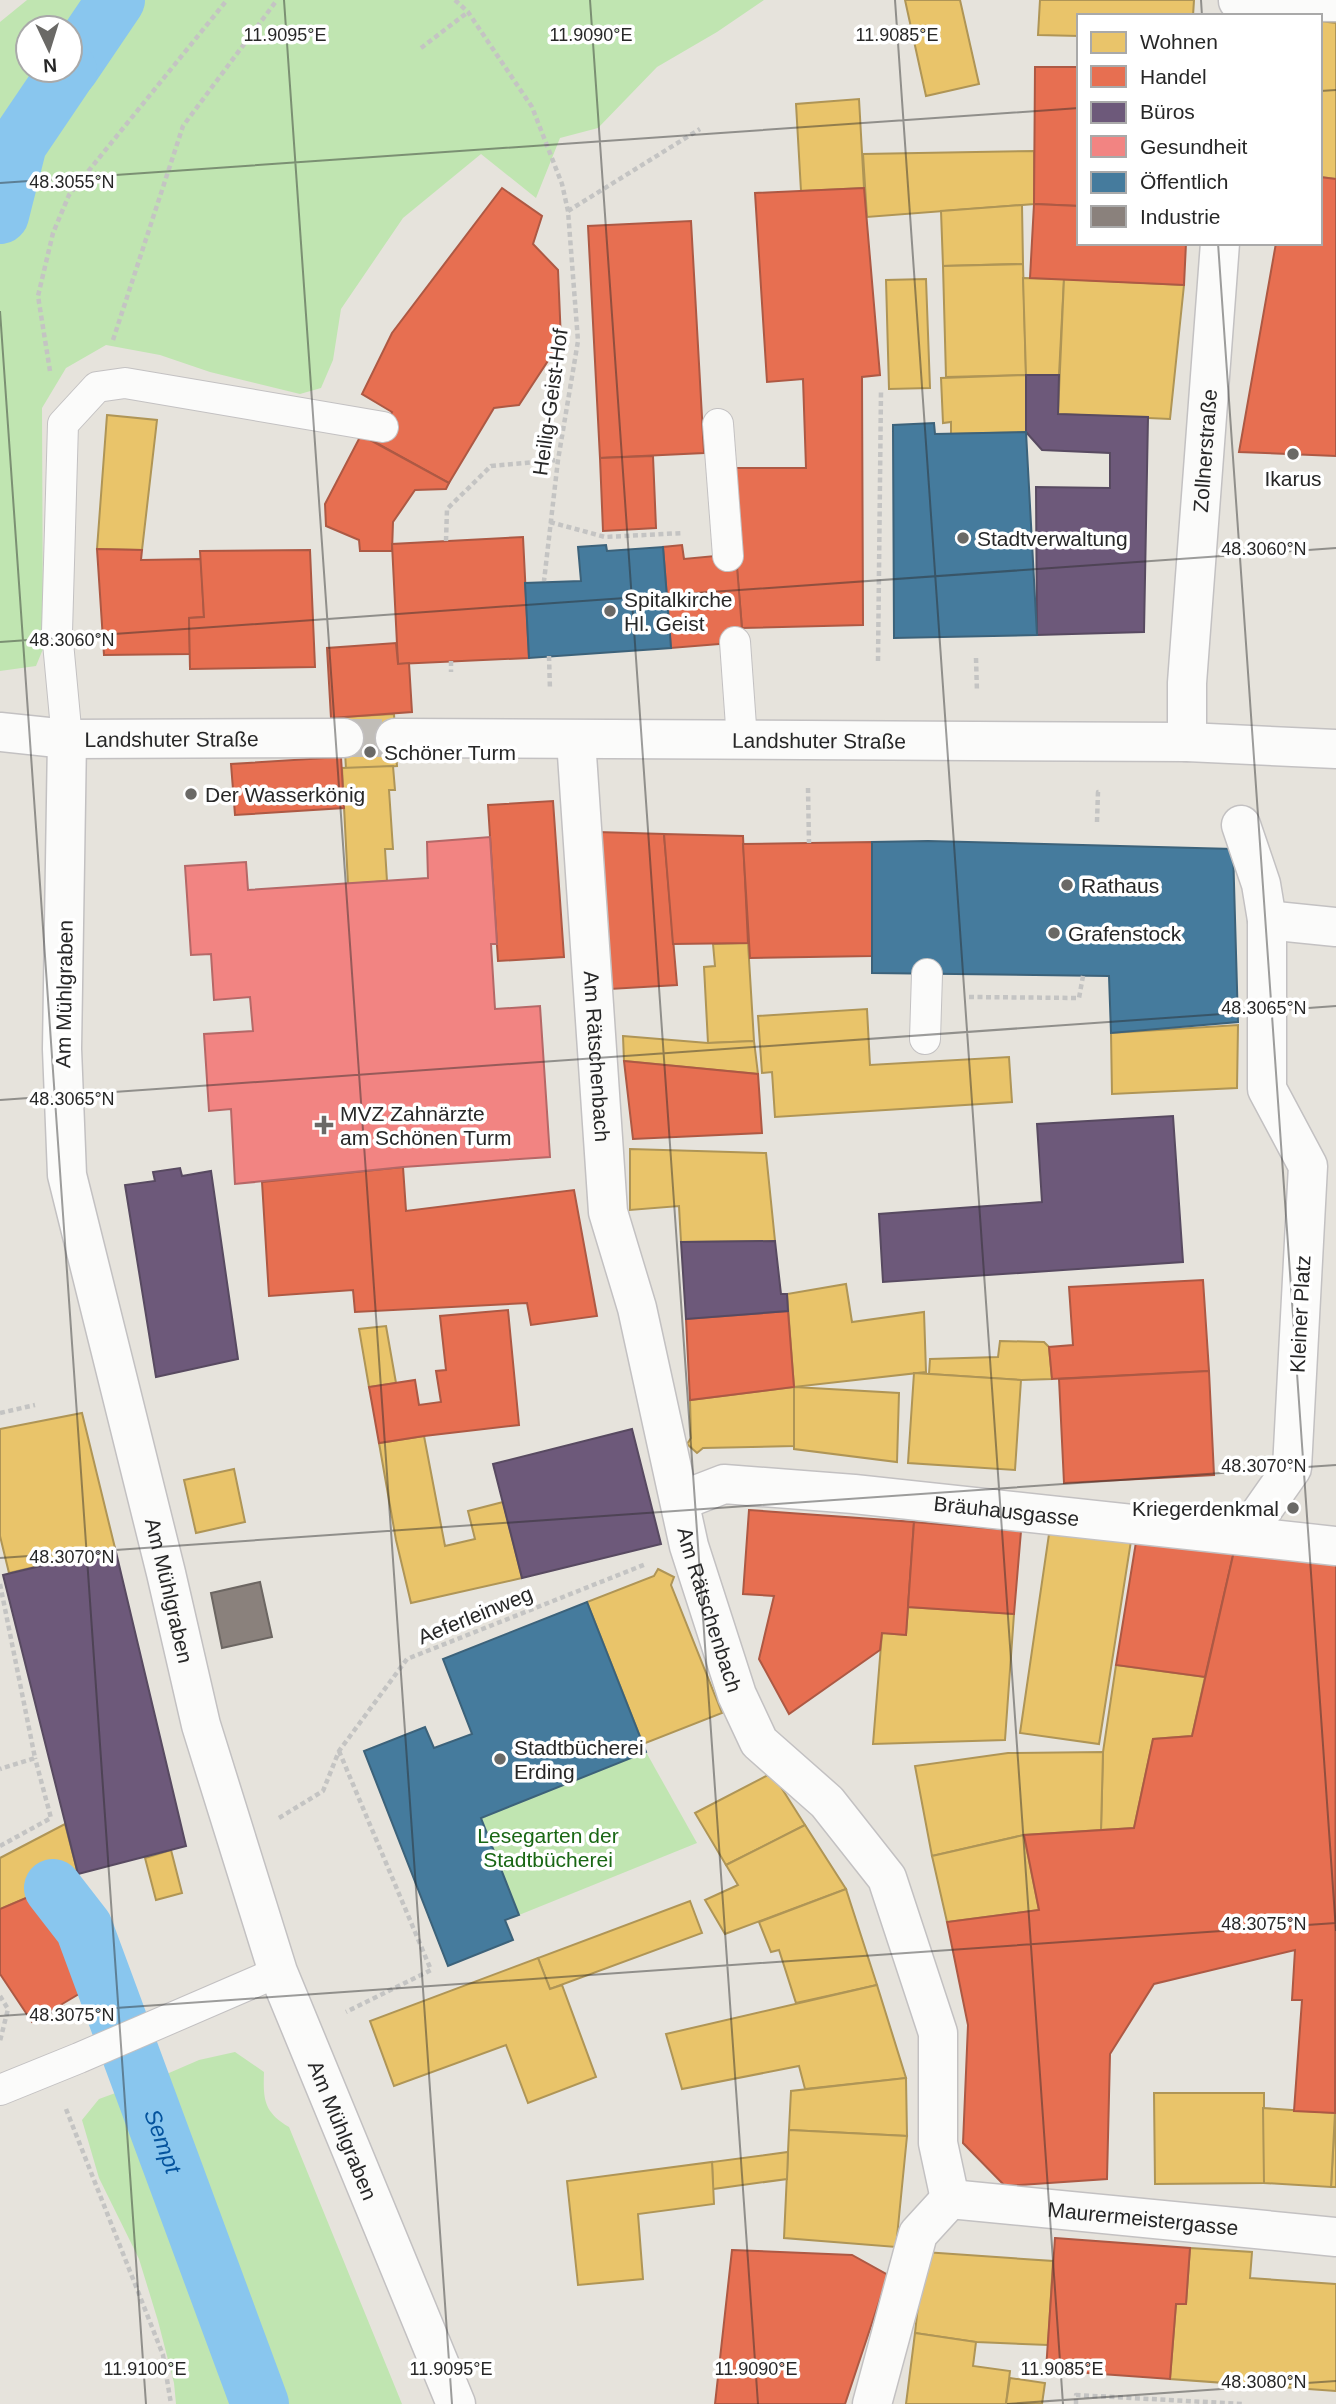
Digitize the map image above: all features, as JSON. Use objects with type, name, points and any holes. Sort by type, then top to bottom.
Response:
[{"type":"street","points":[[1238,6],[1336,2]]},
{"type":"street","name":"Zollnerstraße","points":[[1187,742],[1187,683],[1220,245]]},
{"type":"street","name":"Landshuter Straße","points":[[4,732],[67,738],[344,738]]},
{"type":"street","name":"Am Mühlgraben","points":[[67,738],[62,1049],[67,1175],[201,1725],[278,1972],[456,2404]]},
{"type":"street","name":"Landshuter Straße","points":[[396,738],[1187,742],[1336,749]]},
{"type":"street","name":"Am Rätschenbach","points":[[576,740],[608,1212],[637,1308],[689,1546],[737,1695],[758,1742],[827,1802],[887,1878],[938,2033],[938,2143],[950,2199]]},
{"type":"street","points":[[1241,825],[1261,884],[1267,920],[1336,927]]},
{"type":"street","name":"Kleiner Platz","points":[[1245,1535],[1292,1468],[1322,1166],[1267,1089],[1267,920]]},
{"type":"street","name":"Bräuhausgasse","points":[[680,1501],[724,1483],[854,1494],[1336,1546]]},
{"type":"street","points":[[872,2404],[918,2234],[950,2199]]},
{"type":"street","name":"Maurermeistergasse","points":[[950,2199],[1336,2237]]},
{"type":"lane","points":[[67,738],[57,632],[64,424],[97,387],[125,383],[383,427]]},
{"type":"lane","points":[[718,425],[727,543]]},
{"type":"lane","points":[[735,642],[742,740]]},
{"type":"lane","points":[[925,1039],[926,985]]},
{"type":"lane","points":[[0,2090],[278,1972]]},
{"type":"path","points":[[64,424],[55,405],[38,296],[53,233],[69,195],[227,0]]},
{"type":"path","points":[[97,387],[183,125],[277,0]]},
{"type":"path","name":"Heilig-Geist-Hof","points":[[455,0],[468,12],[532,107],[562,184],[568,211],[578,341],[558,460],[544,582]]},
{"type":"path","points":[[421,48],[468,12]]},
{"type":"path","points":[[568,211],[699,129]]},
{"type":"path","points":[[878,661],[881,391]]},
{"type":"path","points":[[446,541],[447,509],[491,466],[558,460]]},
{"type":"path","points":[[550,522],[605,537],[727,543]]},
{"type":"path","points":[[968,695],[978,695],[976,659]]},
{"type":"path","points":[[451,661],[451,672]]},
{"type":"path","points":[[1097,822],[1098,792],[1111,792]]},
{"type":"path","points":[[926,985],[1079,998],[1083,976]]},
{"type":"path","points":[[0,1413],[35,1405]]},
{"type":"path","name":"Aeferleinweg","points":[[273,1822],[323,1791],[339,1751],[407,1659],[689,1546]]},
{"type":"path","points":[[0,1584],[34,1758],[51,1818],[0,1846]]},
{"type":"path","points":[[336,2017],[431,1970],[339,1751]]},
{"type":"path","points":[[0,1769],[34,1758]]},
{"type":"path","points":[[0,1996],[8,2009],[0,2043]]},
{"type":"path","points":[[63,2102],[163,2355],[171,2404]]},
{"type":"path","points":[[1076,2404],[1076,2395],[1243,2404]]},
{"type":"green space","points":[[27,0],[764,0],[717,32],[657,67],[598,128],[560,138],[536,198],[481,154],[403,218],[341,309],[333,360],[321,388],[300,394],[210,372],[160,355],[106,345],[66,368],[42,408],[43,649],[36,666],[0,671],[0,22]]},
{"type":"green space","name":"Lesegarten der Stadtbücherei","points":[[646,1752],[697,1843],[519,1915],[481,1818]]},
{"type":"green space","points":[[235,2052],[264,2072],[267,2104],[274,2116],[289,2127],[402,2404],[176,2404],[174,2383],[139,2259],[99,2178],[82,2120],[99,2099],[199,2060]]},
{"type":"building: Wohnen","points":[[905,0],[960,0],[979,84],[926,96]]},
{"type":"building: Wohnen","points":[[1040,0],[1194,0],[1193,14],[1077,14],[1077,36],[1038,35]]},
{"type":"building: Wohnen","points":[[1322,21],[1336,23],[1336,179],[1322,177]]},
{"type":"building: Wohnen","points":[[859,99],[864,188],[801,191],[796,104]]},
{"type":"building: Wohnen","points":[[1034,151],[1034,204],[867,217],[863,154]]},
{"type":"building: Wohnen","points":[[1022,205],[1023,264],[943,266],[941,211]]},
{"type":"building: Wohnen","points":[[1023,264],[1026,375],[946,377],[943,266]]},
{"type":"building: Wohnen","points":[[1023,278],[1064,279],[1059,375],[1026,375]]},
{"type":"building: Wohnen","points":[[926,279],[930,388],[889,389],[886,280]]},
{"type":"building: Wohnen","points":[[1064,279],[1184,285],[1170,419],[1058,414]]},
{"type":"building: Wohnen","points":[[1026,375],[1026,432],[951,434],[951,422],[943,423],[941,378]]},
{"type":"building: Wohnen","points":[[107,415],[157,420],[142,550],[97,549]]},
{"type":"building: Wohnen","name":"Schöner Turm","points":[[394,714],[397,766],[346,769],[343,717]]},
{"type":"building: Wohnen","points":[[393,766],[395,790],[389,790],[393,849],[385,849],[387,881],[348,884],[342,768]]},
{"type":"building: Wohnen","points":[[748,943],[754,1041],[708,1043],[704,967],[715,966],[713,944]]},
{"type":"building: Wohnen","points":[[867,1009],[870,1065],[1009,1057],[1012,1102],[775,1117],[772,1072],[762,1073],[758,1016]]},
{"type":"building: Wohnen","points":[[1238,1025],[1237,1088],[1112,1094],[1111,1033]]},
{"type":"building: Wohnen","points":[[623,1036],[708,1043],[754,1041],[758,1074],[624,1061]]},
{"type":"building: Wohnen","points":[[630,1149],[766,1153],[775,1241],[681,1242],[679,1206],[630,1210]]},
{"type":"building: Wohnen","points":[[846,1284],[852,1322],[924,1312],[926,1372],[794,1387],[787,1294]]},
{"type":"building: Wohnen","points":[[386,1326],[396,1383],[369,1387],[359,1329]]},
{"type":"building: Wohnen","points":[[1000,1341],[1044,1342],[1049,1347],[1052,1379],[1021,1380],[929,1374],[930,1359],[998,1357]]},
{"type":"building: Wohnen","points":[[914,1373],[1021,1380],[1015,1470],[908,1463]]},
{"type":"building: Wohnen","points":[[794,1387],[794,1446],[703,1448],[697,1453],[687,1444],[691,1438],[690,1400]]},
{"type":"building: Wohnen","points":[[794,1387],[899,1393],[897,1462],[794,1449]]},
{"type":"building: Wohnen","points":[[82,1413],[115,1548],[9,1573],[0,1536],[0,1429]]},
{"type":"building: Wohnen","points":[[424,1436],[445,1546],[475,1539],[468,1511],[503,1502],[522,1578],[411,1603],[396,1540],[379,1443]]},
{"type":"building: Wohnen","points":[[234,1469],[245,1522],[196,1533],[184,1480]]},
{"type":"building: Wohnen","points":[[1049,1534],[1131,1541],[1099,1744],[1020,1733]]},
{"type":"building: Wohnen","points":[[658,1569],[674,1577],[671,1585],[722,1713],[643,1744],[587,1602],[654,1576]]},
{"type":"building: Wohnen","points":[[908,1607],[1014,1614],[1005,1740],[873,1744],[882,1633],[906,1635]]},
{"type":"building: Wohnen","points":[[1116,1665],[1205,1677],[1192,1736],[1153,1739],[1134,1828],[1101,1830],[1103,1752]]},
{"type":"building: Wohnen","points":[[1103,1752],[1101,1830],[1024,1835],[932,1856],[915,1766],[1008,1753]]},
{"type":"building: Wohnen","points":[[772,1773],[805,1825],[726,1865],[695,1813]]},
{"type":"building: Wohnen","points":[[65,1824],[77,1870],[33,1895],[0,1909],[0,1858]]},
{"type":"building: Wohnen","points":[[805,1825],[846,1889],[725,1934],[705,1900],[738,1885],[726,1865]]},
{"type":"building: Wohnen","points":[[1024,1835],[1039,1910],[947,1922],[932,1856]]},
{"type":"building: Wohnen","points":[[171,1850],[182,1893],[156,1900],[145,1858]]},
{"type":"building: Wohnen","points":[[846,1889],[877,1985],[796,2003],[779,1950],[771,1952],[759,1922]]},
{"type":"building: Wohnen","points":[[690,1901],[702,1933],[550,1989],[538,1958]]},
{"type":"building: Wohnen","points":[[538,1958],[550,1989],[562,1985],[596,2077],[528,2103],[506,2045],[394,2086],[370,2021]]},
{"type":"building: Wohnen","points":[[877,1985],[906,2078],[805,2089],[799,2066],[682,2089],[666,2034]]},
{"type":"building: Wohnen","points":[[906,2078],[907,2136],[789,2130],[791,2091]]},
{"type":"building: Wohnen","points":[[1154,2093],[1264,2093],[1264,2183],[1155,2184]]},
{"type":"building: Wohnen","points":[[1336,2102],[1336,2187],[1331,2187]]},
{"type":"building: Wohnen","points":[[1263,2108],[1335,2113],[1331,2187],[1264,2183]]},
{"type":"building: Wohnen","points":[[789,2130],[907,2136],[896,2247],[784,2238]]},
{"type":"building: Wohnen","points":[[788,2152],[787,2179],[713,2189],[712,2162]]},
{"type":"building: Wohnen","points":[[712,2162],[714,2204],[638,2214],[643,2279],[578,2285],[567,2181]]},
{"type":"building: Wohnen","points":[[1190,2248],[1252,2252],[1250,2278],[1336,2284],[1336,2391],[1170,2379],[1176,2304],[1186,2304]]},
{"type":"building: Wohnen","points":[[924,2252],[1053,2261],[1048,2345],[976,2342],[915,2333]]},
{"type":"building: Wohnen","points":[[915,2333],[976,2342],[973,2366],[1010,2371],[1006,2404],[906,2404]]},
{"type":"building: Wohnen","points":[[1010,2378],[1045,2383],[1042,2404],[1006,2404]]},
{"type":"building: Handel","points":[[1035,67],[1077,67],[1077,206],[1034,204]]},
{"type":"building: Handel","points":[[1322,177],[1336,179],[1336,456],[1239,452],[1276,245],[1322,245]]},
{"type":"building: Handel","points":[[502,188],[542,216],[533,244],[558,270],[561,341],[519,405],[494,408],[449,483],[375,442],[392,412],[362,394],[392,333]]},
{"type":"building: Handel","points":[[864,188],[880,375],[862,377],[863,625],[742,628],[735,546],[734,468],[806,468],[803,379],[767,382],[755,193]]},
{"type":"building: Handel","points":[[1034,204],[1077,206],[1077,245],[1186,245],[1184,285],[1030,278]]},
{"type":"building: Handel","points":[[691,221],[704,453],[600,458],[588,226]]},
{"type":"building: Handel","points":[[361,435],[449,483],[446,489],[415,490],[393,522],[392,551],[360,551],[359,540],[326,526],[325,504]]},
{"type":"building: Handel","points":[[653,456],[656,528],[603,531],[600,458]]},
{"type":"building: Handel","points":[[523,537],[529,658],[398,664],[392,544]]},
{"type":"building: Handel","points":[[682,545],[684,559],[736,554],[743,642],[671,648],[663,547]]},
{"type":"building: Handel","points":[[97,549],[142,550],[141,560],[201,559],[204,617],[189,618],[190,654],[104,655]]},
{"type":"building: Handel","points":[[310,550],[315,667],[190,669],[189,618],[204,617],[200,551]]},
{"type":"building: Handel","points":[[396,643],[398,664],[409,663],[412,712],[331,718],[327,648]]},
{"type":"building: Handel","points":[[341,757],[344,808],[235,815],[231,764]]},
{"type":"building: Handel","points":[[553,801],[564,957],[498,961],[488,805]]},
{"type":"building: Handel","points":[[597,832],[664,834],[677,985],[610,989]]},
{"type":"building: Handel","points":[[664,834],[743,836],[748,943],[673,944]]},
{"type":"building: Handel","points":[[872,842],[872,956],[750,958],[743,844]]},
{"type":"building: Handel","points":[[624,1061],[758,1074],[762,1133],[633,1139]]},
{"type":"building: Handel","points":[[403,1167],[406,1211],[574,1190],[597,1316],[531,1325],[527,1303],[355,1312],[353,1290],[269,1296],[262,1182]]},
{"type":"building: Handel","points":[[1203,1280],[1209,1371],[1052,1379],[1049,1347],[1073,1345],[1069,1287]]},
{"type":"building: Handel","points":[[508,1310],[519,1425],[379,1443],[369,1387],[415,1380],[419,1405],[441,1402],[436,1371],[446,1370],[440,1316]]},
{"type":"building: Handel","points":[[788,1311],[794,1387],[690,1400],[686,1319]]},
{"type":"building: Handel","points":[[1209,1371],[1214,1475],[1064,1483],[1059,1379]]},
{"type":"building: Handel","points":[[749,1510],[914,1522],[906,1635],[882,1633],[880,1650],[789,1714],[759,1659],[774,1596],[743,1594]]},
{"type":"building: Handel","points":[[914,1522],[1021,1531],[1014,1614],[908,1607]]},
{"type":"building: Handel","points":[[1136,1542],[1234,1551],[1205,1677],[1116,1665]]},
{"type":"building: Handel","points":[[1234,1551],[1336,1565],[1335,2113],[1294,2111],[1302,2000],[1292,2000],[1295,1950],[1154,1984],[1110,2054],[1107,2179],[1005,2186],[963,2143],[968,2025],[947,1922],[1039,1910],[1024,1835],[1134,1828],[1153,1739],[1192,1736]]},
{"type":"building: Handel","points":[[33,1895],[89,1988],[32,2022],[0,1974],[0,1909]]},
{"type":"building: Handel","points":[[1055,2238],[1190,2248],[1186,2304],[1176,2304],[1170,2379],[1046,2370]]},
{"type":"building: Handel","points":[[732,2250],[852,2255],[888,2275],[845,2404],[715,2404]]},
{"type":"building: Büros","points":[[1026,375],[1059,375],[1058,414],[1148,417],[1144,632],[1037,635],[1036,487],[1110,488],[1110,453],[1042,450],[1026,432]]},
{"type":"building: Büros","points":[[1173,1116],[1183,1262],[883,1282],[879,1214],[1042,1202],[1037,1124]]},
{"type":"building: Büros","points":[[180,1168],[182,1176],[211,1171],[238,1359],[156,1377],[125,1185],[155,1181],[153,1172]]},
{"type":"building: Büros","points":[[775,1241],[781,1294],[787,1294],[788,1311],[686,1319],[681,1242]]},
{"type":"building: Büros","points":[[632,1429],[661,1544],[522,1578],[493,1464]]},
{"type":"building: Büros","points":[[115,1548],[186,1846],[78,1874],[3,1575]]},
{"type":"building: Gesundheit","points":[[490,837],[497,944],[491,944],[495,1009],[540,1006],[550,1157],[403,1167],[235,1184],[231,1109],[209,1111],[204,1034],[253,1031],[250,997],[214,1000],[211,954],[191,955],[185,866],[246,862],[248,890],[428,878],[427,842]]},
{"type":"building: Öffentlich","name":"Stadtverwaltung","points":[[934,423],[935,434],[1026,432],[1037,635],[894,638],[893,425]]},
{"type":"building: Öffentlich","points":[[606,545],[607,551],[663,547],[671,648],[529,658],[525,583],[581,581],[578,547]]},
{"type":"building: Öffentlich","name":"Grafenstock","points":[[872,842],[1233,849],[1238,1022],[1111,1033],[1109,976],[872,973]]},
{"type":"building: Öffentlich","points":[[587,1602],[646,1752],[481,1818],[519,1915],[505,1920],[513,1940],[448,1966],[364,1751],[425,1727],[434,1748],[472,1734],[443,1659]]},
{"type":"building: Industrie","points":[[260,1582],[272,1637],[222,1648],[211,1593]]},
{"type":"waterway","name":"Sempt","points":[[84,47],[116,0]]},
{"type":"waterway","name":"Sempt","points":[[0,215],[18,144],[59,84]]},
{"type":"waterway","name":"Sempt","points":[[53,1888],[84,1928],[260,2404]]},
{"type":"tunnel","points":[[344,738],[395,738]]},
{"type":"place","name":"Ikarus","points":[[1293,454]]},
{"type":"place","name":"Stadtverwaltung","points":[[963,538]]},
{"type":"place","name":"Spitalkirche Hl. Geist","points":[[610,611]]},
{"type":"place","name":"Schöner Turm","points":[[370,752]]},
{"type":"place","name":"Der Wasserkönig","points":[[191,794]]},
{"type":"place","name":"Rathaus","points":[[1067,885]]},
{"type":"place","name":"Grafenstock","points":[[1054,933]]},
{"type":"place","name":"MVZ Zahnärzte am Schönen Turm","points":[[324,1125]]},
{"type":"place","name":"Kriegerdenkmal","points":[[1293,1508]]},
{"type":"place","name":"Stadtbücherei Erding","points":[[500,1759]]}]
